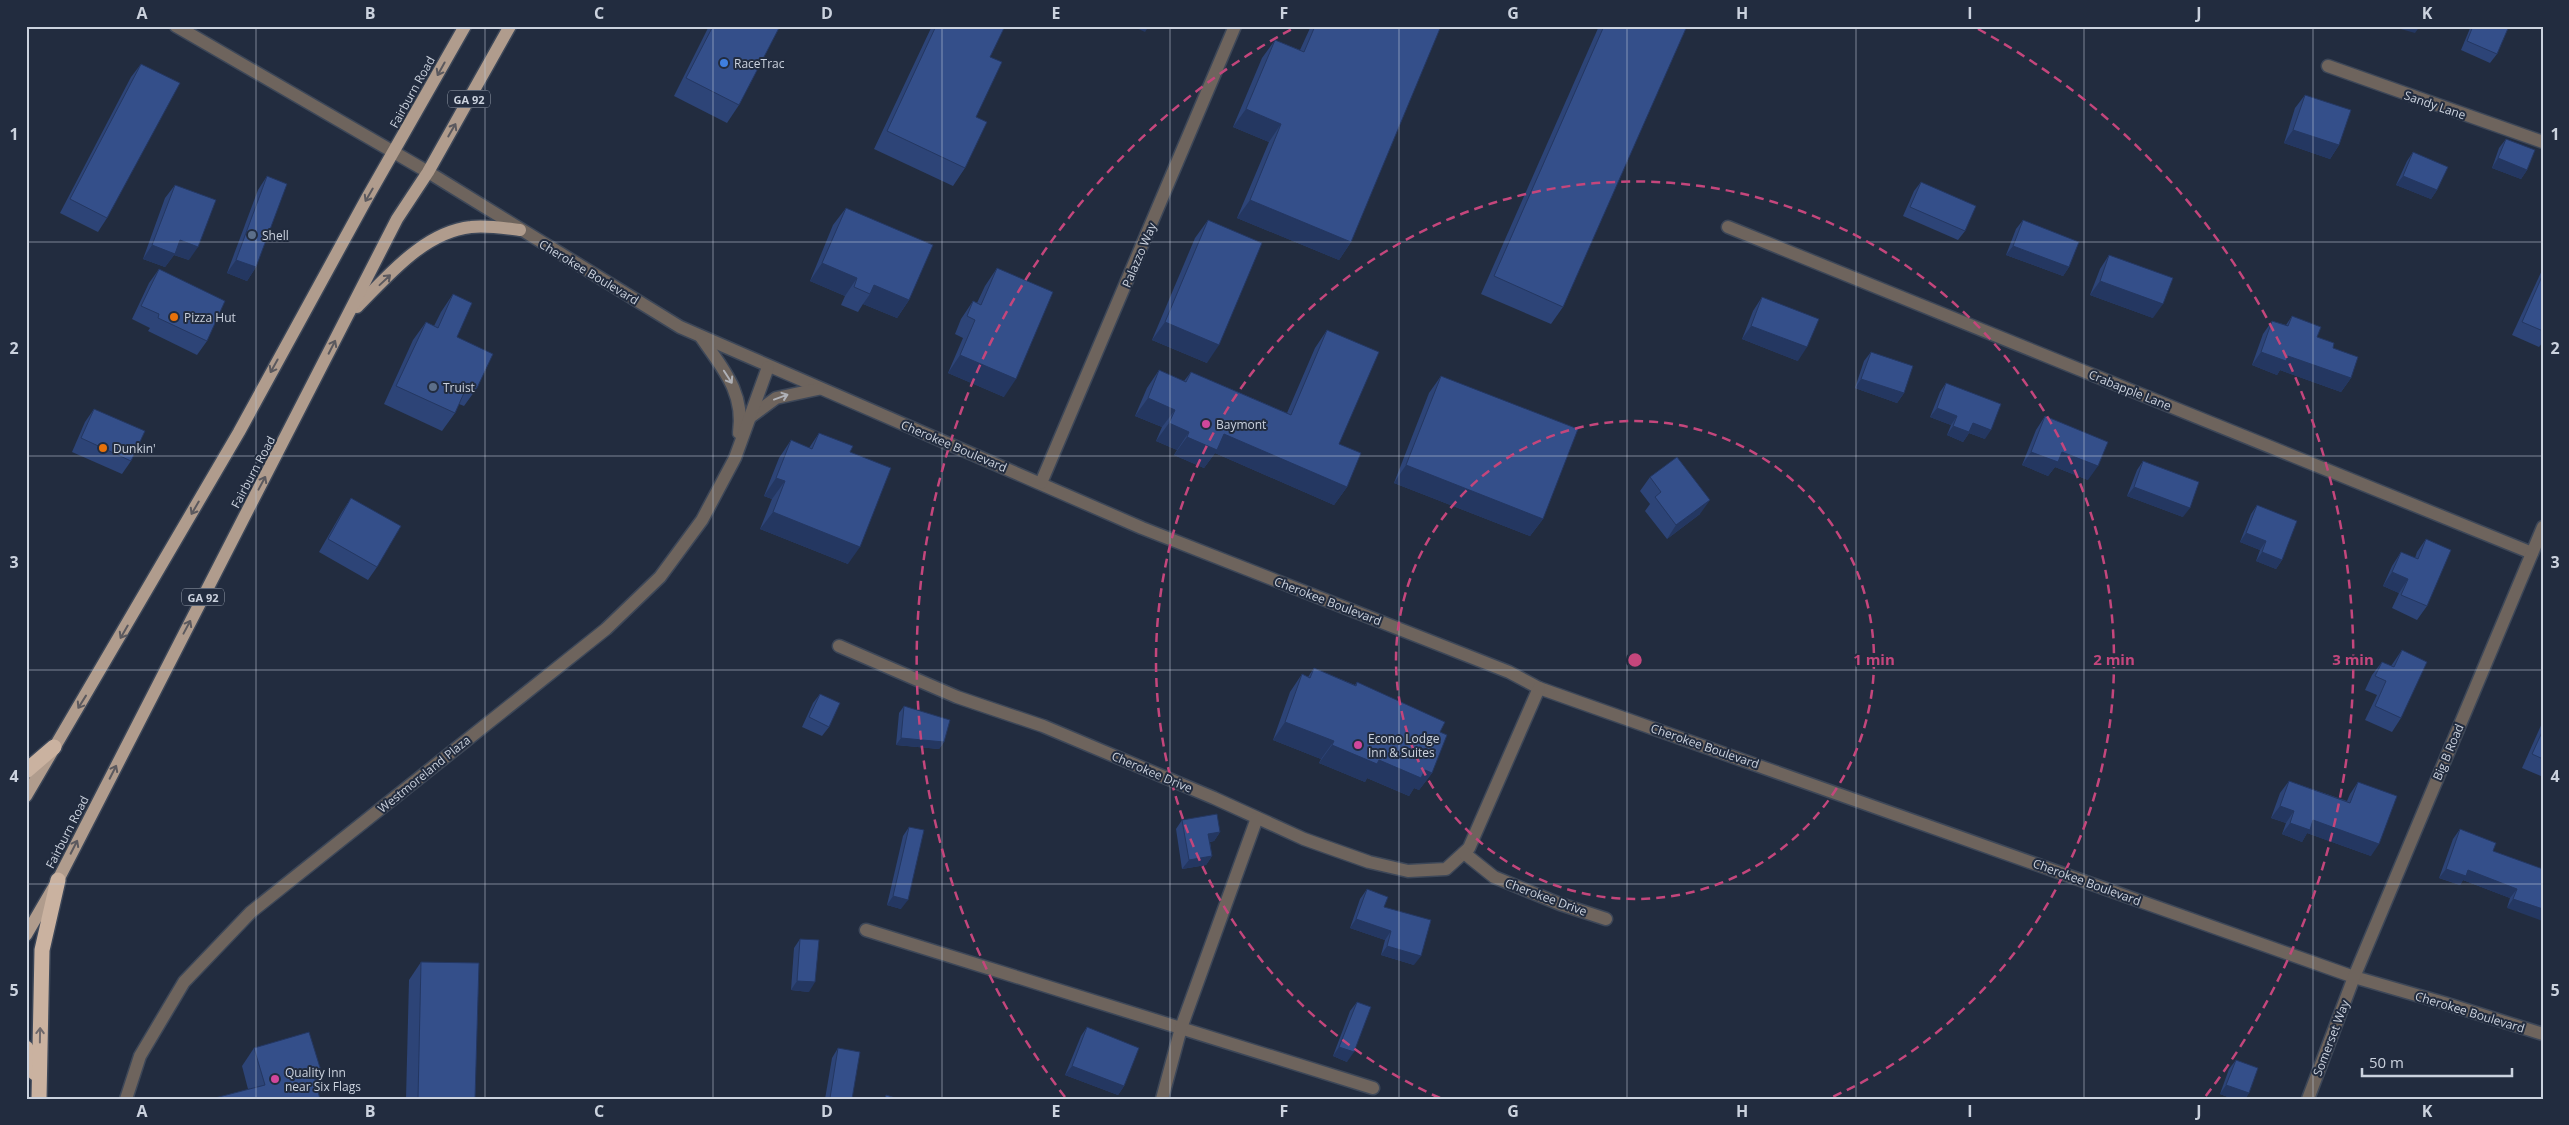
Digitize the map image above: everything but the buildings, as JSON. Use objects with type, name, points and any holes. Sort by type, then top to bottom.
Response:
[{"type":"highway","points":[[26,771],[54,747]]},
{"type":"highway","points":[[39,1091],[42,950],[58,880]]},
{"type":"highway","points":[[26,1048],[39,1091]]},
{"type":"main road","name":"Fairburn Road","points":[[26,796],[107,661],[239,432],[465,26]]},
{"type":"main road","name":"Fairburn Road","points":[[26,935],[58,880],[398,219],[428,172],[510,26]]},
{"type":"main road","points":[[349,314],[418,250],[444,232],[471,226],[520,230]]},
{"type":"street","name":"Cherokee Boulevard","points":[[176,26],[428,172],[680,327],[818,389],[1041,483],[1142,528],[1509,672],[1539,688],[2354,977],[2543,1034]]},
{"type":"street","name":"Palazzo Way","points":[[1041,483],[1235,26]]},
{"type":"street","name":"Sandy Lane","points":[[2328,66],[2543,142]]},
{"type":"street","name":"Crabapple Lane","points":[[1728,227],[2532,552]]},
{"type":"street","name":"Westmoreland Plaza","points":[[701,336],[736,391],[741,421],[735,458]]},
{"type":"street","name":"Westmoreland Plaza","points":[[126,1099],[140,1056],[184,982],[251,912],[606,629],[660,577],[702,520],[735,458],[768,367]]},
{"type":"street","points":[[749,418],[776,398],[818,389]]},
{"type":"street","name":"Big B Road","points":[[2354,977],[2543,527]]},
{"type":"street","name":"Cherokee Drive","points":[[839,646],[957,697],[1043,726],[1304,839],[1351,856],[1408,871],[1446,869],[1469,848],[1539,688]]},
{"type":"street","points":[[1162,1099],[1181,1028],[1257,818]]},
{"type":"street","name":"Cherokee Drive","points":[[1464,853],[1494,877],[1560,904],[1606,919]]},
{"type":"street","points":[[866,930],[1373,1088]]},
{"type":"street","name":"Somerset Way","points":[[2308,1099],[2354,977]]},
{"type":"place","name":"RaceTrac","points":[[724,63]]},
{"type":"place","name":"Shell","points":[[252,235]]},
{"type":"place","name":"Pizza Hut","points":[[174,317]]},
{"type":"place","name":"Truist","points":[[433,387]]},
{"type":"place","name":"Baymont","points":[[1206,424]]},
{"type":"place","name":"Dunkin'","points":[[103,448]]},
{"type":"place","name":"Econo Lodge Inn & Suites","points":[[1358,745]]},
{"type":"place","name":"Quality Inn near Six Flags","points":[[275,1079]]}]
